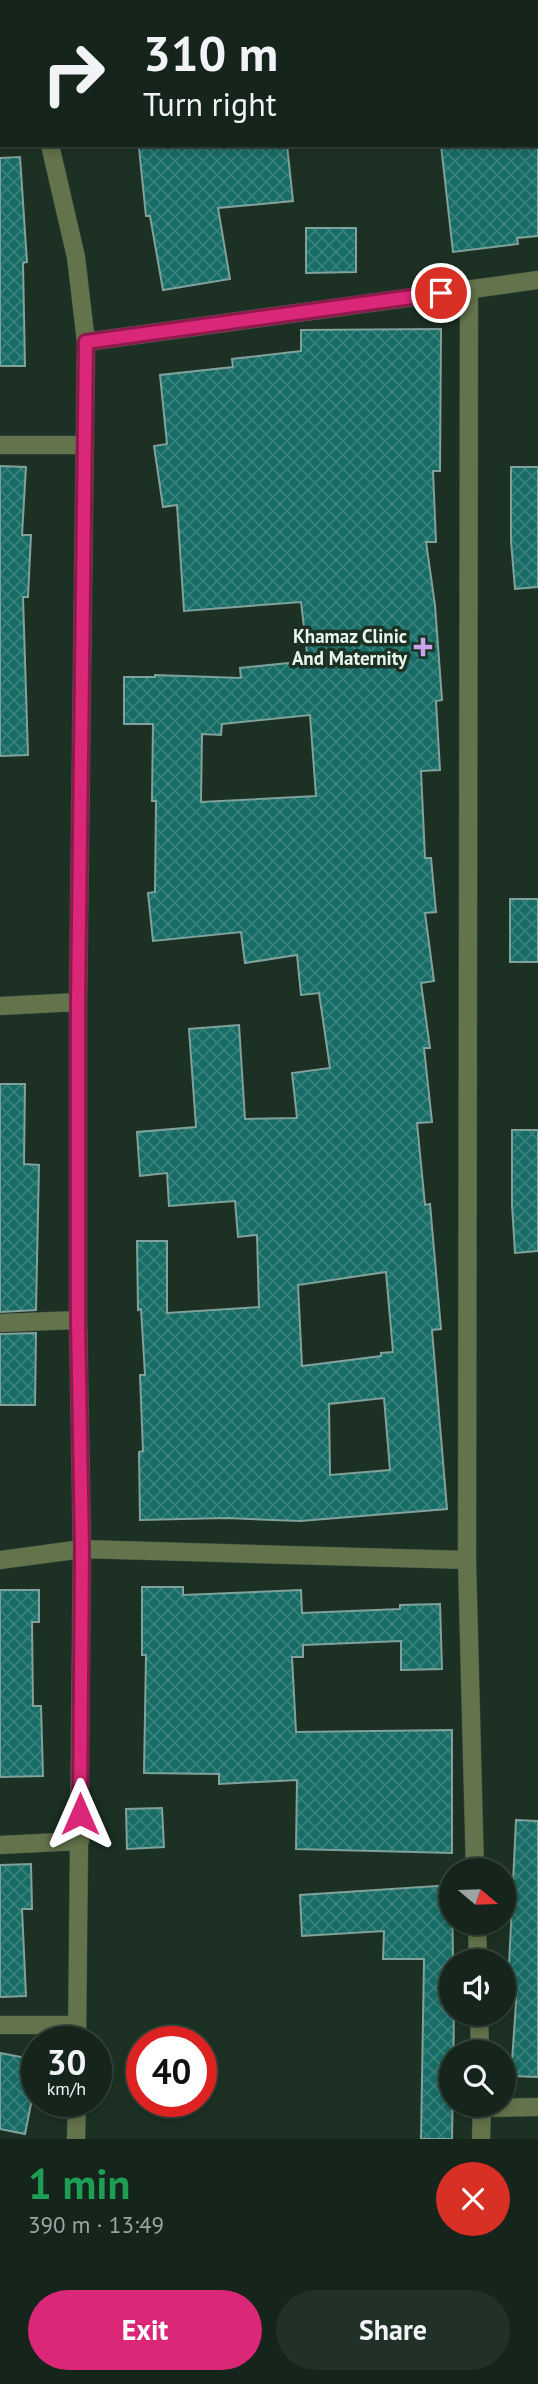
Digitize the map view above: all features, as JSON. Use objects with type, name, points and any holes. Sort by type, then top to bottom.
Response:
[{"type":"street","points":[[50,147],[76,257],[86,342],[78,1002],[78,1320],[82,1549],[77,2026]]},
{"type":"street","points":[[86,342],[538,280]]},
{"type":"street","points":[[469,289],[467,1560],[475,1858]]},
{"type":"street","points":[[0,445],[83,445]]},
{"type":"street","points":[[0,1006],[78,1002]]},
{"type":"street","points":[[0,1323],[78,1320]]},
{"type":"street","points":[[0,1560],[82,1549],[467,1560]]},
{"type":"street","points":[[0,1844],[80,1840]]},
{"type":"street","points":[[0,2025],[21,2027]]},
{"type":"street","points":[[516,2107],[538,2107]]},
{"type":"street","points":[[76,2139],[77,2117]]},
{"type":"street","points":[[481,2139],[482,2117]]},
{"type":"building","points":[[287,147],[293,201],[218,208],[230,279],[163,290],[150,216],[146,216],[139,148]]},
{"type":"building","points":[[441,147],[538,147],[538,236],[517,238],[518,244],[453,252]]},
{"type":"building","points":[[20,157],[27,262],[23,263],[25,366],[0,366],[0,158]]},
{"type":"building","points":[[306,228],[356,228],[356,272],[306,273]]},
{"type":"building","points":[[441,329],[440,471],[433,471],[436,542],[426,542],[435,605],[442,700],[436,701],[440,770],[421,771],[425,858],[431,858],[436,912],[425,913],[434,981],[421,983],[430,1048],[424,1048],[432,1122],[417,1123],[425,1205],[430,1204],[441,1329],[432,1330],[447,1509],[300,1521],[226,1518],[140,1520],[139,1452],[143,1451],[140,1375],[145,1375],[141,1309],[138,1310],[137,1241],[167,1241],[167,1313],[259,1307],[257,1235],[238,1237],[235,1201],[169,1206],[167,1173],[140,1176],[137,1132],[196,1127],[189,1029],[239,1025],[245,1119],[297,1118],[292,1073],[330,1068],[319,993],[301,995],[297,955],[245,963],[241,932],[153,941],[148,893],[155,892],[153,724],[124,724],[124,677],[155,675],[241,678],[240,668],[308,661],[301,602],[184,611],[177,505],[163,507],[154,446],[167,444],[160,375],[233,367],[232,359],[301,351],[301,330]],"holes":[[[310,715],[316,796],[201,802],[202,734],[221,735],[222,724]],[[386,1272],[393,1352],[381,1353],[381,1356],[302,1366],[298,1285]],[[384,1398],[390,1470],[330,1475],[329,1404]]]},
{"type":"building","points":[[0,466],[26,467],[22,535],[31,535],[28,597],[23,597],[28,755],[0,756]]},
{"type":"building","points":[[511,467],[538,467],[538,587],[515,589],[511,541]]},
{"type":"building","points":[[510,899],[538,899],[538,962],[510,962]]},
{"type":"building","points":[[0,1084],[25,1084],[24,1164],[39,1165],[36,1310],[0,1312]]},
{"type":"building","points":[[512,1130],[538,1130],[538,1251],[515,1253]]},
{"type":"building","points":[[36,1333],[35,1405],[0,1405],[0,1334]]},
{"type":"building","points":[[142,1587],[183,1587],[183,1595],[301,1590],[302,1613],[400,1609],[400,1605],[440,1604],[442,1669],[401,1670],[401,1641],[303,1645],[303,1657],[292,1657],[296,1732],[452,1730],[452,1853],[296,1849],[297,1780],[219,1784],[219,1774],[144,1773],[146,1655],[142,1655]]},
{"type":"building","points":[[0,1590],[39,1590],[39,1622],[32,1622],[33,1706],[41,1706],[43,1776],[0,1777]]},
{"type":"building","points":[[162,1808],[164,1847],[127,1849],[126,1809]]},
{"type":"building","points":[[516,1820],[538,1821],[538,2077],[516,2076],[516,2040],[513,2040],[516,2026],[516,1949],[510,1949],[510,1936],[516,1936]]},
{"type":"building","points":[[31,1864],[32,1909],[22,1909],[26,1996],[0,1997],[0,1865]]},
{"type":"building","points":[[439,1886],[439,1936],[453,1936],[453,1949],[439,1949],[439,2026],[454,2026],[454,2040],[439,2040],[439,2117],[452,2117],[452,2139],[421,2139],[424,1959],[383,1959],[384,1931],[302,1936],[300,1895]]},
{"type":"building","points":[[0,2053],[21,2057],[21,2117],[28,2117],[25,2134],[0,2129]]},
{"type":"place","name":"Khamaz Clinic And Maternity","points":[[423,647]]},
{"type":"route","points":[[80,1814],[82,1549],[78,1320],[78,1002],[86,342],[441,293]]}]
